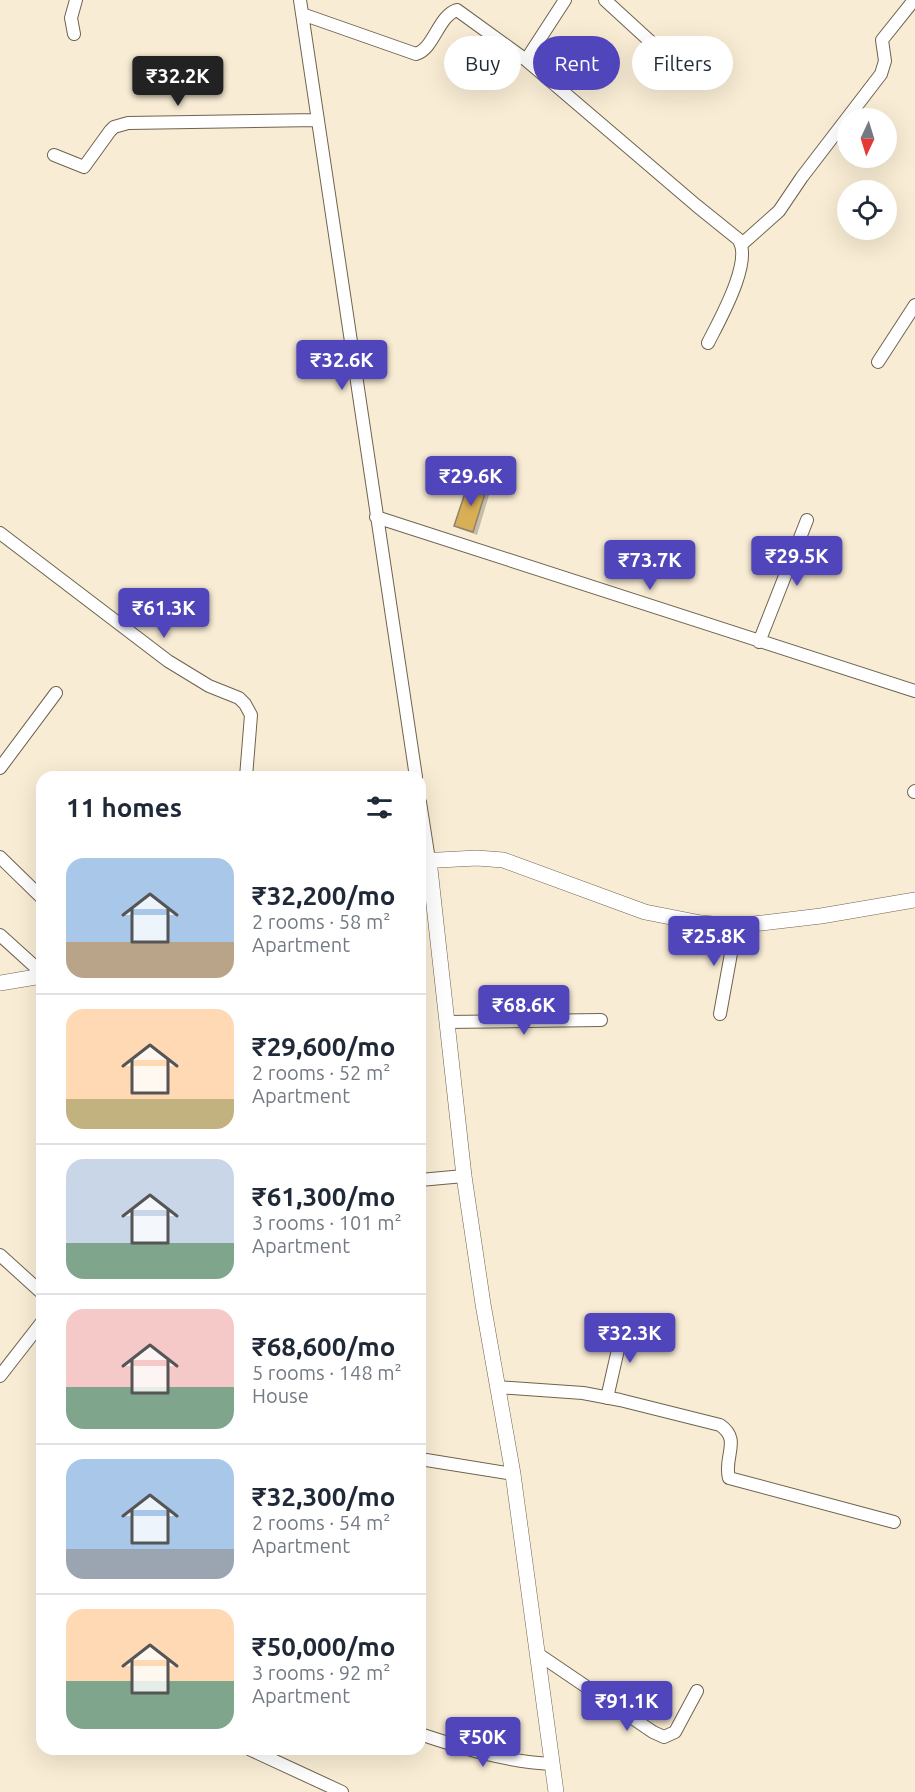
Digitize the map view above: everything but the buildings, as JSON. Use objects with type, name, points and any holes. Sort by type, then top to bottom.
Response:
[{"type":"street","points":[[74,34],[71,18],[76,0]]},
{"type":"street","points":[[300,0],[415,771]]},
{"type":"street","points":[[526,60],[565,0]]},
{"type":"street","points":[[605,0],[644,36]]},
{"type":"street","points":[[742,244],[778,212],[881,74],[885,61],[882,40],[914,0]]},
{"type":"street","points":[[302,14],[416,54],[423,50],[449,13],[457,10],[526,60],[742,244],[743,251],[735,285],[708,343]]},
{"type":"street","points":[[54,155],[84,167],[114,127],[128,123],[317,120]]},
{"type":"street","points":[[878,362],[915,305]]},
{"type":"street","points":[[376,517],[915,691]]},
{"type":"street","points":[[759,642],[807,520]]},
{"type":"street","points":[[0,533],[168,661],[209,686],[239,698],[251,715],[246,771]]},
{"type":"street","points":[[0,768],[56,693]]},
{"type":"street","points":[[0,857],[36,892]]},
{"type":"street","points":[[426,860],[477,858],[503,860],[645,912],[692,922],[736,926],[821,916],[915,900]]},
{"type":"street","points":[[426,874],[447,1022],[464,1176],[513,1474],[556,1792]]},
{"type":"street","points":[[720,1014],[736,926]]},
{"type":"street","points":[[0,935],[36,969]]},
{"type":"street","points":[[0,983],[36,976]]},
{"type":"street","points":[[447,1022],[601,1020]]},
{"type":"street","points":[[426,1179],[464,1176]]},
{"type":"street","points":[[0,1256],[36,1288]]},
{"type":"street","points":[[607,1398],[624,1323]]},
{"type":"street","points":[[0,1376],[36,1330]]},
{"type":"street","points":[[497,1387],[583,1393],[720,1425],[729,1431],[732,1438],[727,1471],[729,1478],[894,1522]]},
{"type":"street","points":[[426,1460],[513,1474]]},
{"type":"street","points":[[538,1654],[664,1737],[675,1732],[697,1691]]},
{"type":"street","points":[[426,1736],[502,1757],[529,1763],[552,1764]]},
{"type":"street","points":[[262,1755],[342,1792]]}]
